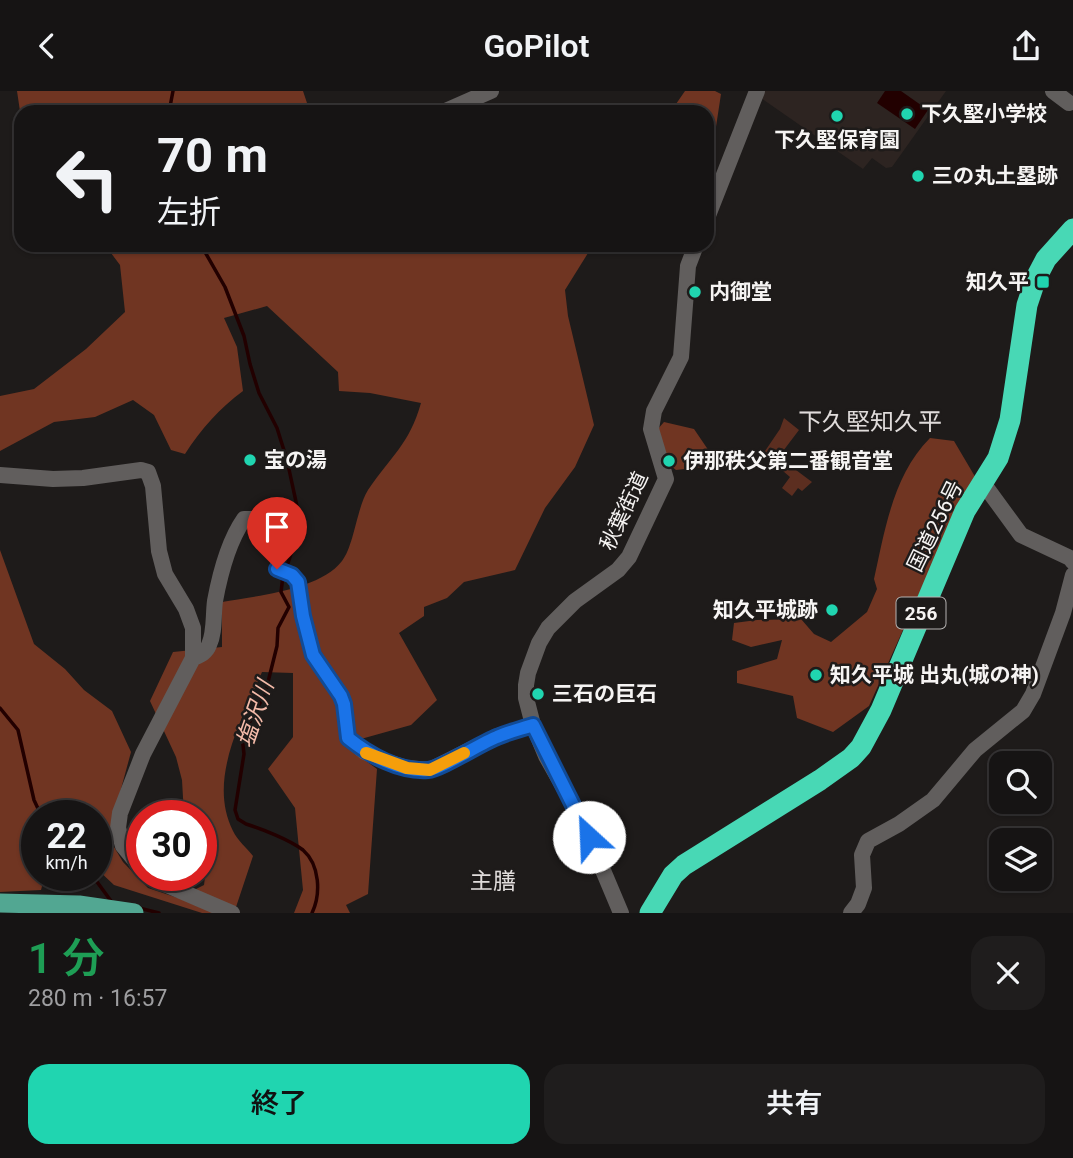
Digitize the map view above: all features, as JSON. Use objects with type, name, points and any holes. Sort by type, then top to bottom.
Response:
[{"type":"highway","name":"国道256号","points":[[650,913],[673,876],[684,865],[820,780],[851,758],[861,747],[881,710],[965,511],[998,458],[1010,420],[1027,305],[1036,278],[1046,260],[1073,229]]},
{"type":"main road","points":[[0,903],[79,905],[134,913]]},
{"type":"street","points":[[459,105],[491,91]]},
{"type":"street","points":[[714,200],[757,91]]},
{"type":"street","points":[[1053,91],[1069,103]]},
{"type":"street","name":"秋葉街道","points":[[621,913],[581,818],[533,725],[526,698],[526,685],[539,643],[548,628],[575,601],[618,570],[629,557],[666,479],[651,429],[654,411],[681,357],[688,266],[693,252]]},
{"type":"street","points":[[0,475],[83,478],[141,470],[148,472],[153,486],[159,551],[165,574],[186,608],[193,628],[193,658],[143,754],[120,813],[118,828],[122,846],[126,851]]},
{"type":"street","points":[[983,484],[1021,535],[1070,558],[1073,562]]},
{"type":"street","points":[[193,658],[208,648],[212,638],[215,601],[228,549],[236,530],[244,519],[254,519]]},
{"type":"street","points":[[284,572],[298,582],[313,655],[344,704],[348,738],[365,752],[407,768],[430,770],[498,736],[533,725]]},
{"type":"street","points":[[851,913],[864,888],[862,855],[868,841],[899,824],[933,800],[975,750],[1023,711],[1033,694],[1068,601],[1073,575]]},
{"type":"street","points":[[181,891],[232,913]]},
{"type":"shaded area","points":[[17,91],[303,91],[308,105],[19,105]]},
{"type":"shaded area","points":[[685,91],[715,91],[721,94],[714,140],[714,105],[676,104]]},
{"type":"shaded area","name":"下久堅保育園","points":[[761,91],[946,91],[892,167],[886,168],[872,158],[863,169],[758,96]]},
{"type":"shaded area","points":[[885,91],[901,91],[928,110],[915,129],[877,103]]},
{"type":"shaded area","points":[[110,252],[589,252],[565,290],[568,316],[594,425],[575,467],[545,508],[515,570],[464,582],[447,598],[424,607],[424,616],[399,633],[437,700],[411,725],[343,744],[377,769],[368,894],[346,905],[350,913],[294,913],[303,890],[295,808],[268,769],[293,737],[293,673],[262,672],[237,730],[225,770],[226,811],[235,834],[253,856],[234,913],[202,913],[133,891],[157,891],[178,898],[192,891],[217,891],[217,800],[183,800],[182,780],[176,757],[150,701],[173,652],[222,647],[222,602],[303,585],[332,571],[342,561],[350,546],[364,497],[405,440],[421,403],[370,393],[339,391],[338,372],[267,306],[224,318],[237,347],[243,391],[211,419],[185,454],[171,450],[154,415],[133,400],[95,417],[54,422],[0,451],[0,396],[34,389],[86,349],[125,312],[120,265]]},
{"type":"shaded area","points":[[784,418],[799,430],[777,459],[812,482],[802,491],[798,488],[792,496],[782,488],[790,477],[763,454]]},
{"type":"shaded area","points":[[664,422],[694,429],[711,454],[702,467],[676,470],[664,460],[657,430]]},
{"type":"shaded area","points":[[930,438],[954,441],[977,480],[923,585],[869,706],[833,732],[797,718],[793,696],[737,683],[737,671],[777,659],[782,640],[751,647],[732,640],[734,623],[801,619],[814,634],[831,642],[867,612],[877,589],[874,579],[892,504],[907,469]]},
{"type":"shaded area","points":[[0,550],[34,644],[65,669],[84,690],[112,711],[131,752],[112,822],[112,800],[21,800],[21,891],[0,892]]},
{"type":"shaded area","points":[[112,844],[126,865],[126,889],[112,883]]},
{"type":"waterway","name":"塩沢川","points":[[170,105],[173,91]]},
{"type":"waterway","name":"塩沢川","points":[[205,252],[225,287],[244,336],[259,393],[277,428],[287,460],[298,511],[296,539],[286,569]]},
{"type":"waterway","name":"塩沢川","points":[[283,576],[281,592],[289,607],[278,628],[277,646],[265,694],[242,736],[244,754],[235,810],[238,819],[246,824],[291,842],[309,856],[316,872],[318,889],[312,913]]},
{"type":"waterway","points":[[0,708],[18,730],[34,800]]},
{"type":"waterway","points":[[104,891],[111,901]]},
{"type":"waterway","points":[[139,908],[159,913]]},
{"type":"slow traffic","points":[[366,753],[407,768],[430,770],[464,753]]},
{"type":"place","name":"下久堅小学校","points":[[907,114]]},
{"type":"place","name":"下久堅保育園","points":[[837,116]]},
{"type":"place","name":"三の丸土塁跡","points":[[918,176]]},
{"type":"place","name":"知久平","points":[[1043,282]]},
{"type":"place","name":"内御堂","points":[[695,292]]},
{"type":"place","name":"宝の湯","points":[[250,460]]},
{"type":"place","name":"伊那秩父第二番観音堂","points":[[669,461]]},
{"type":"place","name":"知久平城跡","points":[[832,610]]},
{"type":"place","name":"知久平城 出丸(城の神)","points":[[816,675]]},
{"type":"place","name":"三石の巨石","points":[[538,694]]},
{"type":"district","name":"下久堅知久平","points":[[870,422]]},
{"type":"district","name":"主膳","points":[[493,881]]},
{"type":"route","points":[[277,569],[292,575],[298,582],[313,655],[341,696],[348,738],[365,752],[386,761],[407,768],[430,770],[498,736],[533,725],[589,837]]}]
